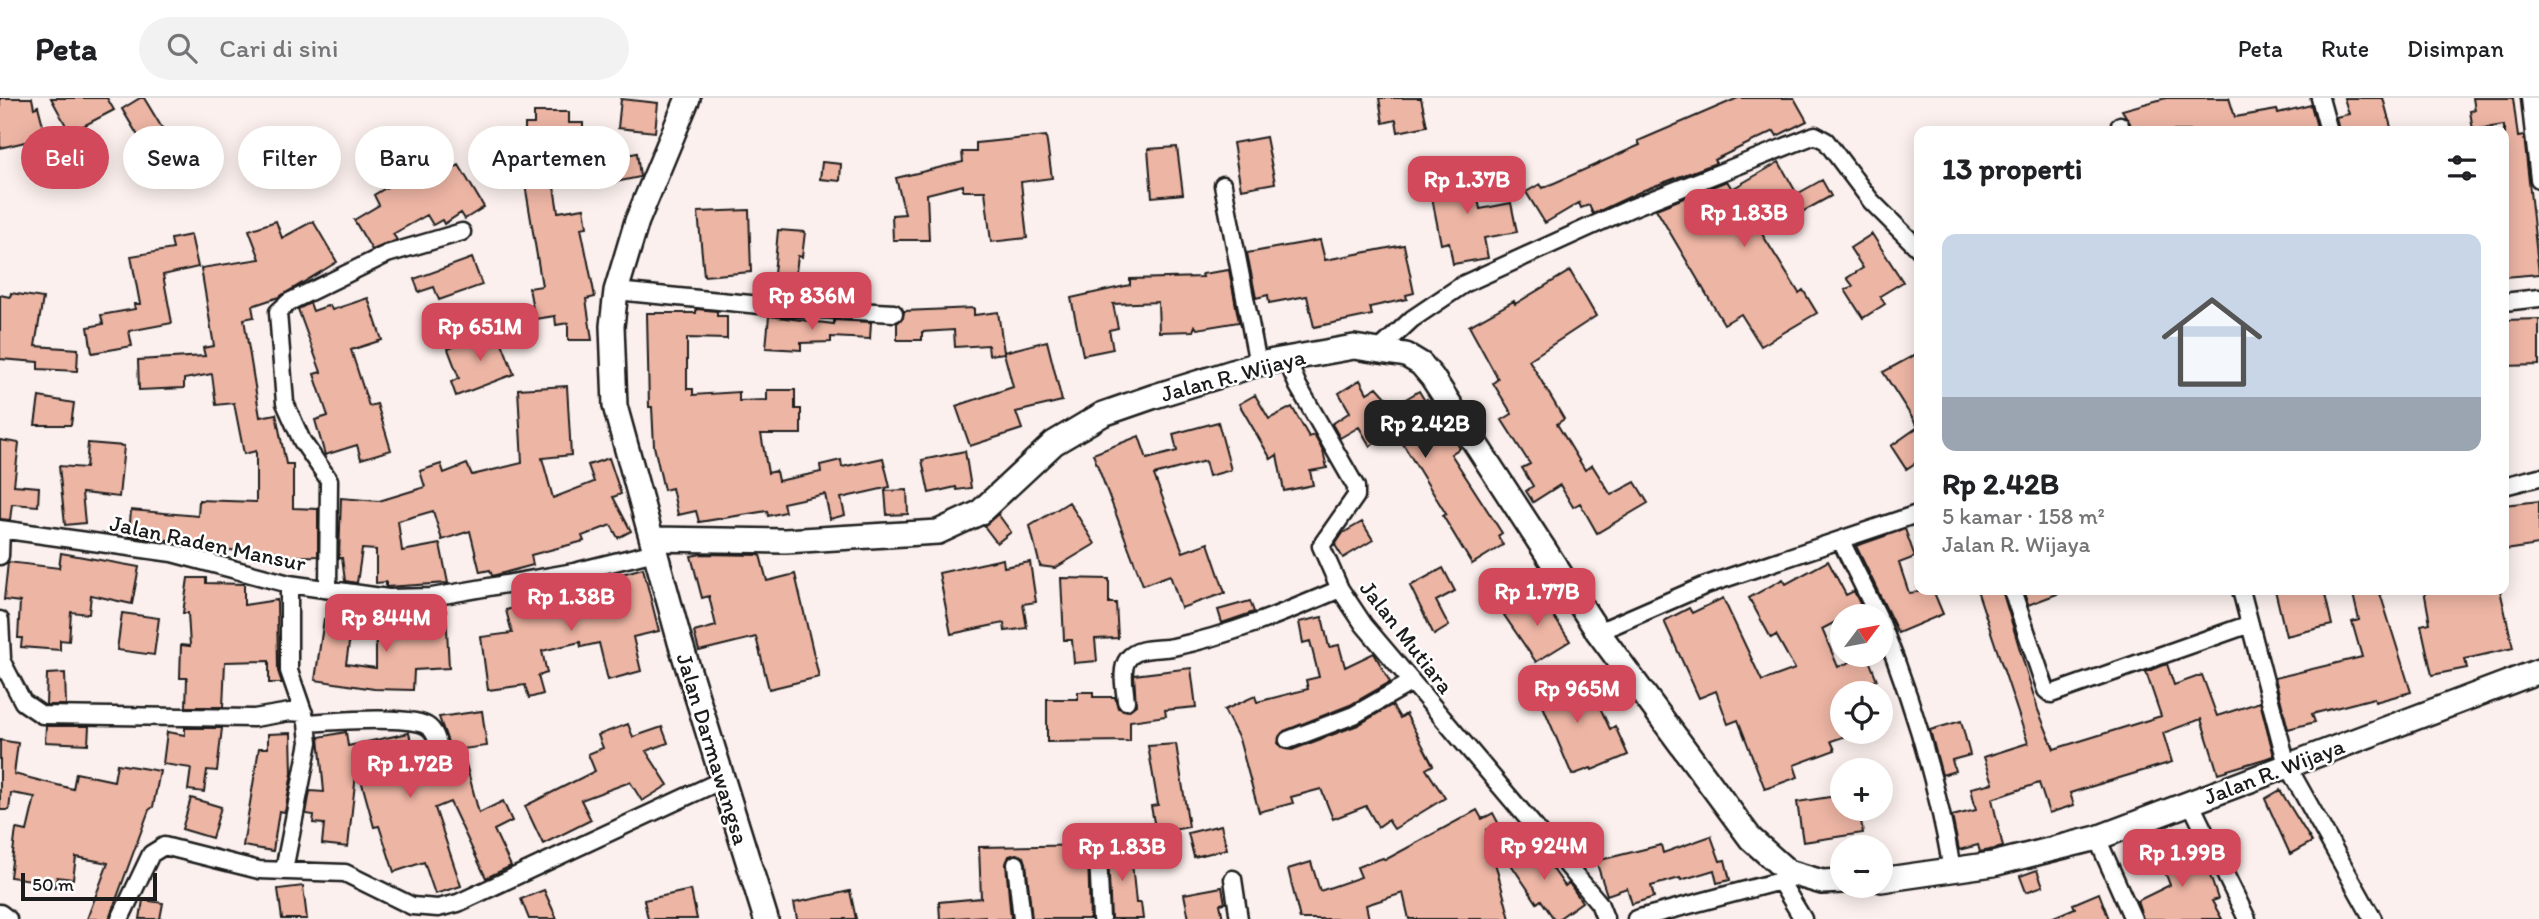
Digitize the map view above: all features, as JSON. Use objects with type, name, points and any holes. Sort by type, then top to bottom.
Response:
[{"type":"street","name":"Jalan Darmawangsa","points":[[688,98],[637,221],[616,291],[612,326],[615,406],[722,780],[766,919]]},
{"type":"street","points":[[2320,98],[2328,126]]},
{"type":"street","points":[[2530,98],[2539,179]]},
{"type":"street","points":[[1379,350],[1412,319],[1464,284],[1631,208],[1815,135],[1826,141],[1871,201],[1914,244]]},
{"type":"street","points":[[1223,185],[1258,364]]},
{"type":"street","points":[[328,589],[329,480],[302,441],[285,403],[279,308],[387,254],[462,232]]},
{"type":"street","points":[[616,291],[781,307],[894,313]]},
{"type":"street","points":[[2509,301],[2539,298]]},
{"type":"street","name":"Jalan R. Wijaya","points":[[653,545],[938,532],[979,513],[1054,443],[1103,414],[1258,364],[1286,358],[1354,347],[1406,355],[1421,364],[1433,377],[1598,632],[1751,839],[1784,877],[1830,882]]},
{"type":"street","name":"Jalan Mutiara","points":[[1286,358],[1298,387],[1356,487],[1356,496],[1321,546],[1340,589],[1364,625],[1599,903],[1606,919]]},
{"type":"street","points":[[2509,485],[2539,477]]},
{"type":"street","points":[[1598,632],[1706,585],[1914,515]]},
{"type":"street","points":[[0,556],[1,529]]},
{"type":"street","name":"Jalan Raden Mansur","points":[[1,529],[172,554],[289,584],[388,598],[432,597],[574,572],[653,545]]},
{"type":"street","points":[[1841,541],[1872,604]]},
{"type":"street","points":[[284,870],[306,767],[306,718],[289,671],[289,584]]},
{"type":"street","points":[[1126,701],[1124,669],[1127,659],[1137,652],[1172,647],[1269,619],[1340,589]]},
{"type":"street","points":[[2014,595],[2046,690],[2051,694],[2250,624]]},
{"type":"street","points":[[2242,595],[2287,765],[2373,919]]},
{"type":"street","points":[[0,620],[1,658],[23,702],[42,715],[254,718],[290,712],[306,718],[423,724],[435,733],[440,751]]},
{"type":"street","points":[[1894,654],[1909,689],[1941,805],[1952,869]]},
{"type":"street","name":"Jalan R. Wijaya","points":[[1893,878],[1993,864],[2097,838],[2539,671]]},
{"type":"street","points":[[1288,740],[1345,719],[1412,682]]},
{"type":"street","points":[[120,919],[151,855],[164,846],[259,870],[345,873],[412,906],[440,913],[458,902],[722,780]]},
{"type":"street","points":[[2190,804],[2248,919]]},
{"type":"street","points":[[2097,838],[2133,919]]},
{"type":"street","points":[[1098,855],[1101,919]]},
{"type":"street","points":[[1016,864],[1022,919]]},
{"type":"street","points":[[1636,919],[1784,877],[1803,919]]},
{"type":"street","points":[[1233,880],[1240,919]]},
{"type":"street","points":[[0,913],[8,919]]},
{"type":"street","points":[[1599,919],[1606,919]]},
{"type":"building","points":[[0,98],[32,98],[34,108],[38,106],[43,126],[21,126],[21,143],[0,148]]},
{"type":"building","points":[[51,98],[107,98],[114,110],[83,126],[66,126]]},
{"type":"building","points":[[144,98],[161,126],[132,126],[122,109]]},
{"type":"building","points":[[1379,98],[1421,98],[1427,126],[1398,132],[1396,120],[1383,123]]},
{"type":"building","points":[[1738,98],[1794,98],[1807,121],[1777,136],[1774,131],[1714,160],[1716,163],[1644,190],[1593,214],[1589,205],[1581,208],[1579,203],[1545,223],[1526,192],[1540,184],[1543,188],[1640,145],[1638,141]]},
{"type":"building","points":[[2166,98],[2229,98],[2235,117],[2277,110],[2278,113],[2311,105],[2317,126],[2130,126],[2122,110]]},
{"type":"building","points":[[2344,98],[2383,98],[2391,126],[2338,126],[2336,117],[2349,114]]},
{"type":"building","points":[[2473,98],[2513,98],[2518,137],[2524,136],[2539,274],[2509,277],[2509,126],[2472,126],[2470,111],[2475,110]]},
{"type":"building","points":[[621,99],[658,103],[655,132],[618,126]]},
{"type":"building","points":[[534,112],[569,112],[569,123],[583,123],[583,126],[525,126],[534,124]]},
{"type":"building","points":[[1046,136],[1052,178],[1021,182],[1027,238],[991,242],[985,191],[963,191],[963,185],[927,194],[929,240],[893,240],[892,215],[905,214],[896,178],[963,162],[962,152],[976,152],[976,143]]},
{"type":"building","points":[[1266,137],[1275,183],[1241,189],[1233,143]]},
{"type":"building","points":[[1177,147],[1183,194],[1152,197],[1148,149]]},
{"type":"building","points":[[637,153],[640,177],[630,179],[630,154]]},
{"type":"building","points":[[822,162],[841,164],[840,181],[820,179]]},
{"type":"building","points":[[1779,162],[1797,194],[1822,180],[1831,196],[1762,234],[1799,293],[1803,290],[1817,313],[1761,346],[1741,314],[1724,324],[1656,209],[1727,181],[1732,189]]},
{"type":"building","points":[[459,165],[468,180],[468,189],[473,189],[484,207],[465,219],[461,213],[444,224],[442,220],[433,225],[427,215],[393,234],[397,240],[372,250],[354,220],[379,205],[374,195],[384,189],[454,189],[454,168]]},
{"type":"building","points":[[1472,169],[1480,209],[1511,203],[1517,232],[1484,238],[1488,258],[1453,264],[1449,242],[1441,244],[1428,177]]},
{"type":"building","points":[[526,189],[554,189],[558,212],[584,208],[587,227],[581,228],[595,297],[586,299],[592,340],[568,340],[568,323],[556,325],[555,316],[535,319],[529,288],[542,286]]},
{"type":"building","points":[[749,210],[751,272],[704,276],[698,212]]},
{"type":"building","points":[[276,221],[282,238],[313,221],[337,262],[279,297],[252,306],[254,317],[244,319],[260,417],[276,414],[286,464],[293,464],[293,508],[318,509],[318,556],[254,558],[254,551],[199,549],[197,543],[129,536],[131,510],[198,516],[199,500],[256,502],[256,451],[244,454],[234,403],[216,405],[212,374],[184,379],[184,388],[139,390],[138,360],[205,356],[203,348],[214,346],[201,268],[260,259],[249,230]]},
{"type":"building","points":[[778,230],[805,232],[802,257],[798,256],[794,288],[773,285]]},
{"type":"building","points":[[1872,234],[1903,282],[1880,296],[1885,304],[1863,318],[1845,290],[1853,286],[1847,278],[1863,268],[1850,248]]},
{"type":"building","points":[[191,235],[198,267],[163,275],[172,323],[129,331],[132,346],[92,353],[88,327],[103,324],[101,315],[135,309],[134,304],[140,304],[131,256],[173,249],[171,239]]},
{"type":"building","points":[[1320,240],[1325,260],[1404,245],[1414,293],[1406,295],[1407,299],[1370,307],[1372,315],[1314,327],[1307,296],[1269,303],[1268,295],[1256,298],[1247,253]]},
{"type":"building","points":[[472,258],[482,285],[439,300],[434,287],[419,292],[414,279]]},
{"type":"building","points":[[1229,270],[1239,322],[1197,329],[1195,326],[1193,331],[1159,332],[1158,302],[1113,304],[1118,328],[1109,330],[1113,349],[1083,355],[1071,298],[1130,285],[1130,279],[1203,277],[1202,274]]},
{"type":"building","points":[[1570,271],[1596,316],[1529,360],[1564,419],[1557,424],[1585,470],[1592,465],[1611,495],[1635,482],[1648,503],[1597,533],[1580,503],[1573,507],[1560,485],[1533,502],[1526,491],[1533,486],[1522,468],[1530,464],[1502,420],[1512,414],[1493,383],[1498,379],[1469,326],[1514,301],[1515,304]]},
{"type":"building","points":[[11,293],[43,298],[35,346],[78,349],[77,371],[38,369],[38,362],[0,359],[0,295],[10,297]]},
{"type":"building","points":[[368,298],[382,340],[351,350],[369,406],[377,404],[391,450],[361,459],[357,445],[325,455],[315,420],[328,416],[314,374],[321,372],[298,309],[310,303],[313,311],[330,305],[332,310]]},
{"type":"building","points":[[974,308],[974,315],[998,312],[1004,352],[1047,341],[1062,401],[1016,412],[1022,429],[970,446],[956,406],[1013,387],[1004,353],[989,355],[988,345],[955,347],[954,330],[922,332],[922,340],[897,340],[897,323],[903,318],[904,311]]},
{"type":"building","points":[[696,309],[717,311],[717,316],[727,316],[727,339],[687,338],[687,389],[693,389],[693,395],[739,392],[739,401],[767,400],[767,390],[795,390],[795,409],[801,409],[801,434],[761,434],[768,473],[776,471],[778,481],[821,472],[820,465],[841,460],[842,467],[883,458],[890,487],[841,498],[845,515],[830,519],[825,494],[783,503],[785,512],[768,516],[767,511],[699,522],[696,511],[678,515],[672,488],[664,490],[654,446],[652,407],[649,407],[647,313],[696,313]]},
{"type":"building","points":[[769,316],[834,324],[834,320],[871,322],[870,339],[831,337],[831,342],[801,343],[801,350],[766,348]]},
{"type":"building","points":[[2539,319],[2539,365],[2509,366],[2509,320]]},
{"type":"building","points":[[497,330],[514,374],[456,396],[451,382],[459,378],[448,349]]},
{"type":"building","points":[[1914,355],[1914,421],[1883,372]]},
{"type":"building","points":[[1360,380],[1367,393],[1377,387],[1394,406],[1419,391],[1425,401],[1427,399],[1460,448],[1451,454],[1502,533],[1498,536],[1503,545],[1472,564],[1443,516],[1446,514],[1395,431],[1370,446],[1359,427],[1340,438],[1332,424],[1350,412],[1339,393]]},
{"type":"building","points":[[567,386],[571,455],[542,458],[553,498],[594,482],[588,465],[609,458],[621,494],[613,497],[631,531],[618,538],[611,525],[582,536],[584,541],[531,555],[533,565],[492,576],[490,570],[480,572],[470,531],[442,540],[433,511],[398,521],[402,551],[440,544],[448,583],[386,587],[386,582],[376,583],[376,550],[362,549],[357,583],[345,581],[342,558],[339,558],[341,498],[379,501],[425,487],[420,471],[441,464],[444,473],[467,464],[472,475],[522,463],[518,389]]},
{"type":"building","points":[[1255,395],[1269,419],[1292,407],[1309,437],[1314,435],[1323,451],[1327,468],[1310,471],[1313,485],[1284,491],[1277,455],[1271,459],[1239,404]]},
{"type":"building","points":[[39,397],[74,403],[71,425],[35,425]]},
{"type":"building","points":[[1218,422],[1231,470],[1209,476],[1205,461],[1154,475],[1183,552],[1208,543],[1225,593],[1181,608],[1170,575],[1143,585],[1093,454],[1139,436],[1147,459],[1177,451],[1173,434]]},
{"type":"building","points":[[1914,430],[1914,464],[1906,469],[1891,446]]},
{"type":"building","points":[[0,440],[19,443],[14,485],[39,487],[38,506],[12,504],[10,520],[0,519]]},
{"type":"building","points":[[88,443],[124,446],[119,497],[82,493],[85,523],[65,525],[59,466],[86,468]]},
{"type":"building","points":[[965,451],[971,488],[957,490],[956,487],[929,493],[922,460]]},
{"type":"building","points":[[907,490],[908,514],[887,515],[885,491]]},
{"type":"building","points":[[2539,501],[2539,545],[2509,549],[2509,504]]},
{"type":"building","points":[[1069,502],[1095,544],[1055,568],[1040,566],[1030,526]]},
{"type":"building","points":[[998,514],[1011,532],[997,543],[984,526]]},
{"type":"building","points":[[1362,522],[1373,540],[1343,558],[1335,545],[1343,533]]},
{"type":"building","points":[[1905,529],[1914,557],[1899,563],[1909,593],[1935,595],[1943,614],[1898,633],[1894,625],[1894,604],[1884,604],[1856,546]]},
{"type":"building","points":[[61,553],[139,567],[132,604],[91,595],[89,614],[71,612],[69,641],[60,640],[60,650],[21,647],[22,638],[18,638],[20,602],[4,600],[8,562],[59,568]]},
{"type":"building","points":[[760,555],[767,581],[795,574],[819,677],[769,689],[756,637],[699,651],[694,632],[716,626],[709,596],[702,598],[691,556]]},
{"type":"building","points":[[1003,559],[1004,567],[1030,562],[1036,602],[1023,604],[1027,628],[1005,631],[1004,623],[951,634],[939,573]]},
{"type":"building","points":[[1828,561],[1846,595],[1854,591],[1860,604],[1830,604],[1830,625],[1822,629],[1830,648],[1830,667],[1872,667],[1877,680],[1830,681],[1830,744],[1835,750],[1794,765],[1798,777],[1765,789],[1738,720],[1728,724],[1716,691],[1699,698],[1664,621],[1689,608],[1692,613],[1723,598],[1762,681],[1795,669],[1776,635],[1771,638],[1749,598],[1783,579],[1786,584]]},
{"type":"building","points":[[643,568],[659,631],[633,637],[641,671],[608,680],[599,643],[581,647],[580,642],[542,651],[547,673],[538,676],[543,694],[529,698],[525,685],[488,690],[481,637],[512,633],[506,610],[521,606],[520,601],[572,587],[575,600],[626,590],[622,574]]},
{"type":"building","points":[[1443,568],[1455,591],[1436,601],[1449,626],[1434,635],[1410,586]]},
{"type":"building","points":[[188,578],[206,578],[206,583],[244,584],[244,605],[277,600],[278,671],[282,683],[269,683],[269,661],[225,662],[223,707],[186,707],[187,678],[180,678],[181,645],[190,646],[188,613],[183,613]]},
{"type":"building","points":[[1061,578],[1109,579],[1109,603],[1116,603],[1118,638],[1095,639],[1097,661],[1074,663],[1072,640],[1064,640]]},
{"type":"building","points":[[1539,594],[1570,641],[1536,662],[1504,615]]},
{"type":"building","points":[[1979,595],[2004,595],[2038,710],[2054,749],[2161,716],[2146,672],[2167,664],[2174,685],[2202,675],[2217,716],[2260,702],[2274,756],[2218,773],[2201,719],[2163,733],[2172,762],[2070,793],[2074,805],[2049,813],[2039,783],[1992,799],[2003,847],[1980,852],[1978,845],[1959,850],[1952,816],[1976,810],[1971,788],[1993,783],[1984,757],[2028,743]]},
{"type":"building","points":[[2025,595],[2054,595],[2028,605]]},
{"type":"building","points":[[2276,595],[2325,595],[2332,625],[2286,636]]},
{"type":"building","points":[[2353,595],[2381,595],[2411,692],[2375,702],[2374,698],[2312,714],[2315,722],[2288,729],[2275,678],[2362,657],[2352,622],[2359,620]]},
{"type":"building","points":[[2425,595],[2501,595],[2513,648],[2465,659],[2467,668],[2432,675],[2421,625],[2430,623]]},
{"type":"building","points":[[1250,601],[1254,612],[1222,623],[1218,610]]},
{"type":"building","points":[[446,610],[449,668],[414,670],[413,690],[374,689],[315,680],[324,619],[352,623],[346,664],[376,668],[376,627],[420,627],[419,612]]},
{"type":"building","points":[[122,613],[159,618],[154,655],[117,650]]},
{"type":"building","points":[[1322,617],[1329,647],[1339,645],[1345,667],[1374,653],[1390,682],[1350,705],[1284,731],[1278,743],[1282,748],[1292,750],[1358,725],[1392,705],[1400,718],[1406,714],[1433,765],[1426,769],[1445,798],[1394,829],[1388,820],[1378,827],[1366,806],[1333,819],[1321,789],[1291,797],[1293,803],[1259,812],[1239,739],[1224,710],[1255,696],[1257,702],[1308,689],[1306,680],[1319,677],[1310,641],[1303,643],[1299,622]]},
{"type":"building","points":[[1191,668],[1196,707],[1165,710],[1166,716],[1130,721],[1130,741],[1047,742],[1047,699],[1078,699],[1078,692],[1093,692],[1093,697],[1115,697],[1118,708],[1128,711],[1136,705],[1134,675]]},
{"type":"building","points":[[1547,669],[1566,697],[1590,686],[1610,729],[1615,726],[1628,755],[1572,775],[1540,699],[1534,704],[1522,687]]},
{"type":"building","points":[[65,673],[66,705],[46,705],[47,674]]},
{"type":"building","points":[[482,711],[487,746],[462,749],[479,813],[503,801],[512,821],[494,830],[511,866],[486,878],[450,802],[435,808],[461,886],[435,894],[424,862],[394,872],[379,826],[374,827],[357,765],[348,847],[322,844],[324,824],[313,823],[314,815],[306,814],[310,791],[324,792],[319,737],[346,732],[348,746],[409,733],[419,777],[448,770],[446,759],[450,748],[439,717]]},
{"type":"building","points":[[1961,721],[1970,755],[1952,760],[1955,771],[1942,775],[1930,730]]},
{"type":"building","points":[[628,724],[633,737],[662,727],[668,743],[646,751],[668,785],[642,801],[630,782],[581,800],[591,820],[543,844],[525,806],[595,771],[588,754],[603,748],[598,735]]},
{"type":"building","points":[[46,726],[89,726],[88,744],[45,742]]},
{"type":"building","points":[[185,728],[222,728],[217,771],[207,770],[204,792],[188,790],[191,768],[163,764],[167,732],[185,735]]},
{"type":"building","points":[[291,733],[292,773],[285,812],[279,811],[273,851],[243,846],[259,748],[268,748],[268,734]]},
{"type":"building","points":[[0,740],[18,743],[14,774],[73,789],[76,773],[114,781],[117,764],[160,771],[153,807],[149,810],[109,919],[87,919],[108,863],[76,857],[73,879],[57,877],[55,887],[39,885],[39,881],[10,877],[16,829],[27,831],[35,797],[11,793],[9,810],[0,810]]},
{"type":"building","points":[[1176,744],[1189,827],[1156,833],[1151,806],[1158,805],[1148,746]]},
{"type":"building","points":[[2280,790],[2312,842],[2290,854],[2265,799]]},
{"type":"building","points":[[1830,797],[1830,821],[1861,821],[1863,833],[1830,835],[1830,838],[1803,842],[1797,802]]},
{"type":"building","points":[[191,798],[221,807],[212,838],[182,829]]},
{"type":"building","points":[[1477,810],[1482,819],[1493,813],[1513,851],[1505,856],[1486,829],[1510,919],[1409,919],[1403,893],[1366,905],[1369,919],[1300,919],[1288,869],[1311,862],[1320,891],[1361,877],[1357,867],[1383,858],[1385,860]]},
{"type":"building","points":[[1221,825],[1227,849],[1194,857],[1188,833]]},
{"type":"building","points":[[1711,836],[1720,861],[1725,860],[1730,880],[1717,883],[1714,870],[1681,880],[1680,878],[1651,886],[1654,897],[1632,904],[1627,888],[1607,895],[1596,861],[1661,845],[1663,853]]},
{"type":"building","points":[[2170,840],[2178,861],[2202,852],[2218,899],[2212,901],[2222,919],[2143,919],[2137,901],[2170,885],[2155,846]]},
{"type":"building","points":[[1534,842],[1565,886],[1569,883],[1582,902],[1558,919],[1554,919],[1541,900],[1537,903],[1508,860]]},
{"type":"building","points":[[1130,843],[1136,903],[1141,903],[1143,919],[1111,919],[1108,855],[1100,845]]},
{"type":"building","points":[[1095,845],[1088,855],[1090,919],[1032,919],[1026,863],[1024,857],[1016,854],[1009,856],[1006,864],[1011,919],[985,919],[985,916],[940,919],[939,902],[981,898],[979,847]]},
{"type":"building","points":[[2037,870],[2043,886],[2026,892],[2020,876]]},
{"type":"building","points":[[303,886],[307,919],[282,919],[278,889]]},
{"type":"building","points":[[1222,887],[1225,903],[1220,904],[1223,919],[1189,919],[1184,894]]},
{"type":"building","points":[[544,890],[557,919],[529,919],[521,899]]},
{"type":"building","points":[[691,890],[697,919],[648,919],[644,900]]},
{"type":"building","points":[[850,891],[856,919],[797,919],[794,903]]},
{"type":"building","points":[[2099,893],[2109,919],[2049,919],[2075,908],[2073,904]]},
{"type":"building","points":[[143,900],[163,903],[160,919],[140,919]]}]
